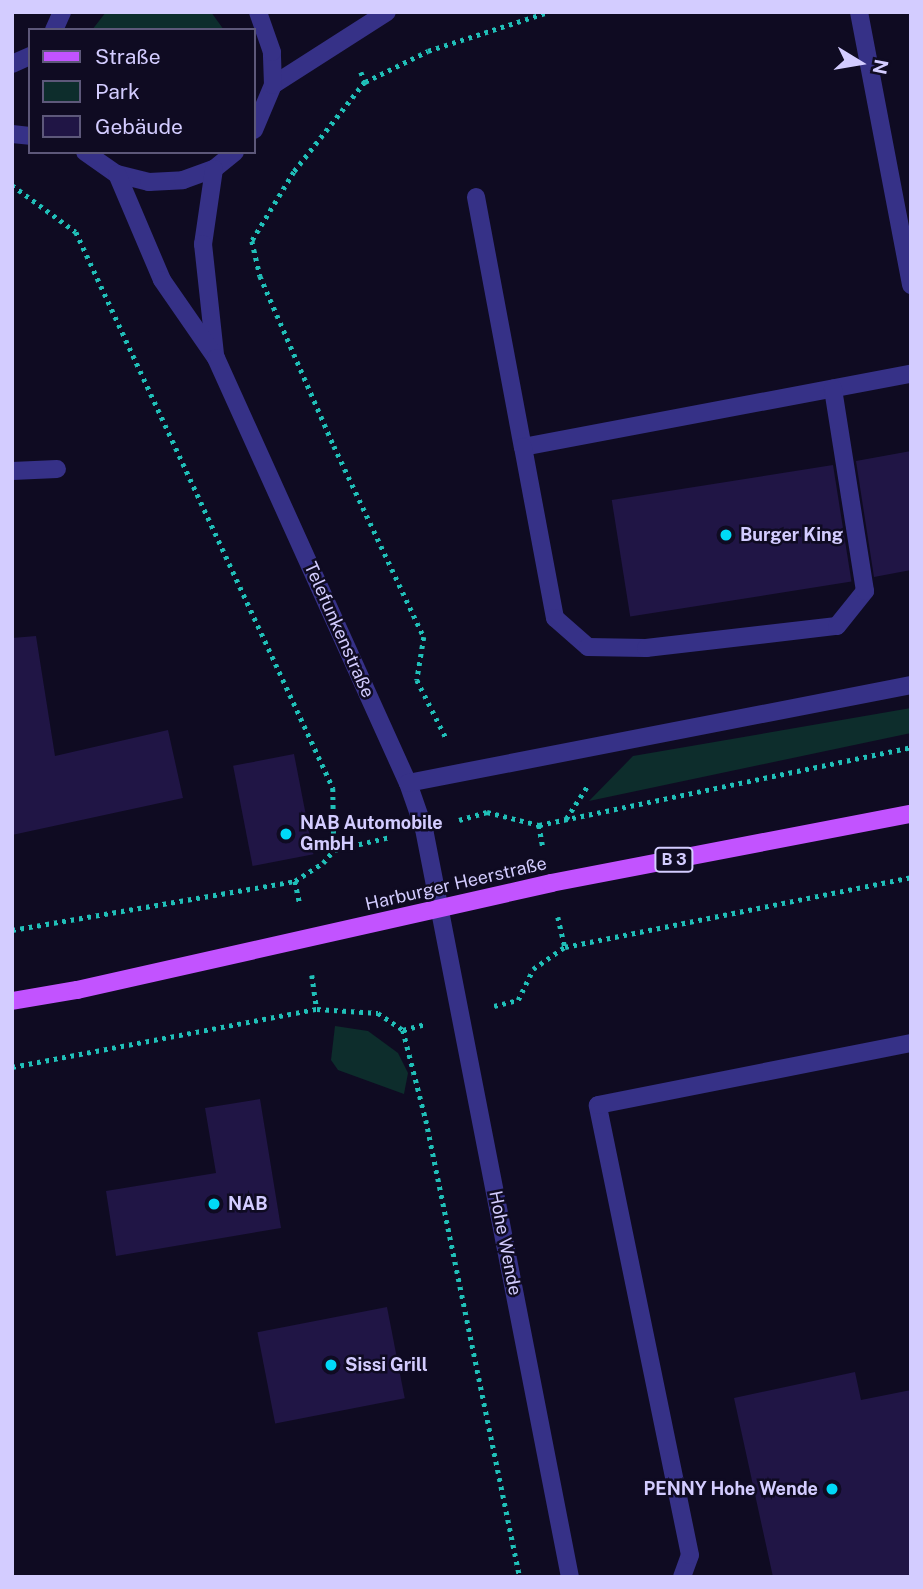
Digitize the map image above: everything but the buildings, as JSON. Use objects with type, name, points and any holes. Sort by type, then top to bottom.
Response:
[{"type":"main road","name":"Harburger Heerstraße","points":[[12,1000],[77,990],[439,909],[911,814]]},
{"type":"street","points":[[256,125],[272,85],[272,52],[257,12]]},
{"type":"street","points":[[272,85],[387,12]]},
{"type":"street","points":[[859,12],[911,285]]},
{"type":"street","points":[[12,64],[28,57]]},
{"type":"street","points":[[88,154],[117,174],[149,182],[183,180],[214,169],[233,154]]},
{"type":"street","name":"Telefunkenstraße","points":[[214,169],[203,244],[216,358]]},
{"type":"street","name":"Telefunkenstraße","points":[[117,174],[162,280],[216,358],[408,783],[424,829],[439,909]]},
{"type":"street","points":[[476,197],[555,618],[588,647],[646,648],[837,626],[865,591],[833,388]]},
{"type":"street","points":[[523,447],[911,374]]},
{"type":"street","points":[[12,471],[57,469]]},
{"type":"street","points":[[408,783],[911,685]]},
{"type":"street","name":"Hohe Wende","points":[[439,909],[570,1577]]},
{"type":"street","points":[[682,1577],[690,1555],[598,1105],[911,1043]]},
{"type":"path","points":[[548,12],[428,51],[365,82],[294,172],[252,241],[260,275],[334,446],[424,637],[417,680],[464,774],[487,812],[539,825],[911,747]]},
{"type":"path","points":[[348,37],[365,82]]},
{"type":"path","points":[[12,185],[76,232],[332,788],[334,850],[323,863],[295,881],[12,930]]},
{"type":"path","points":[[518,1000],[533,969],[565,947],[911,877]]},
{"type":"path","points":[[12,1067],[317,1009],[378,1013],[403,1030],[426,1120],[520,1577]]},
{"type":"green space","points":[[106,12],[211,12],[223,28],[94,28]]},
{"type":"green space","points":[[911,708],[911,733],[589,801],[633,756]]},
{"type":"green space","points":[[335,1026],[368,1031],[398,1053],[408,1073],[404,1094],[338,1070],[331,1060]]},
{"type":"place","name":"Burger King","points":[[726,535]]},
{"type":"place","name":"NAB Automobile GmbH","points":[[286,834]]},
{"type":"place","name":"NAB","points":[[214,1204]]},
{"type":"place","name":"Sissi Grill","points":[[331,1365]]},
{"type":"place","name":"PENNY Hohe Wende","points":[[832,1489]]}]
